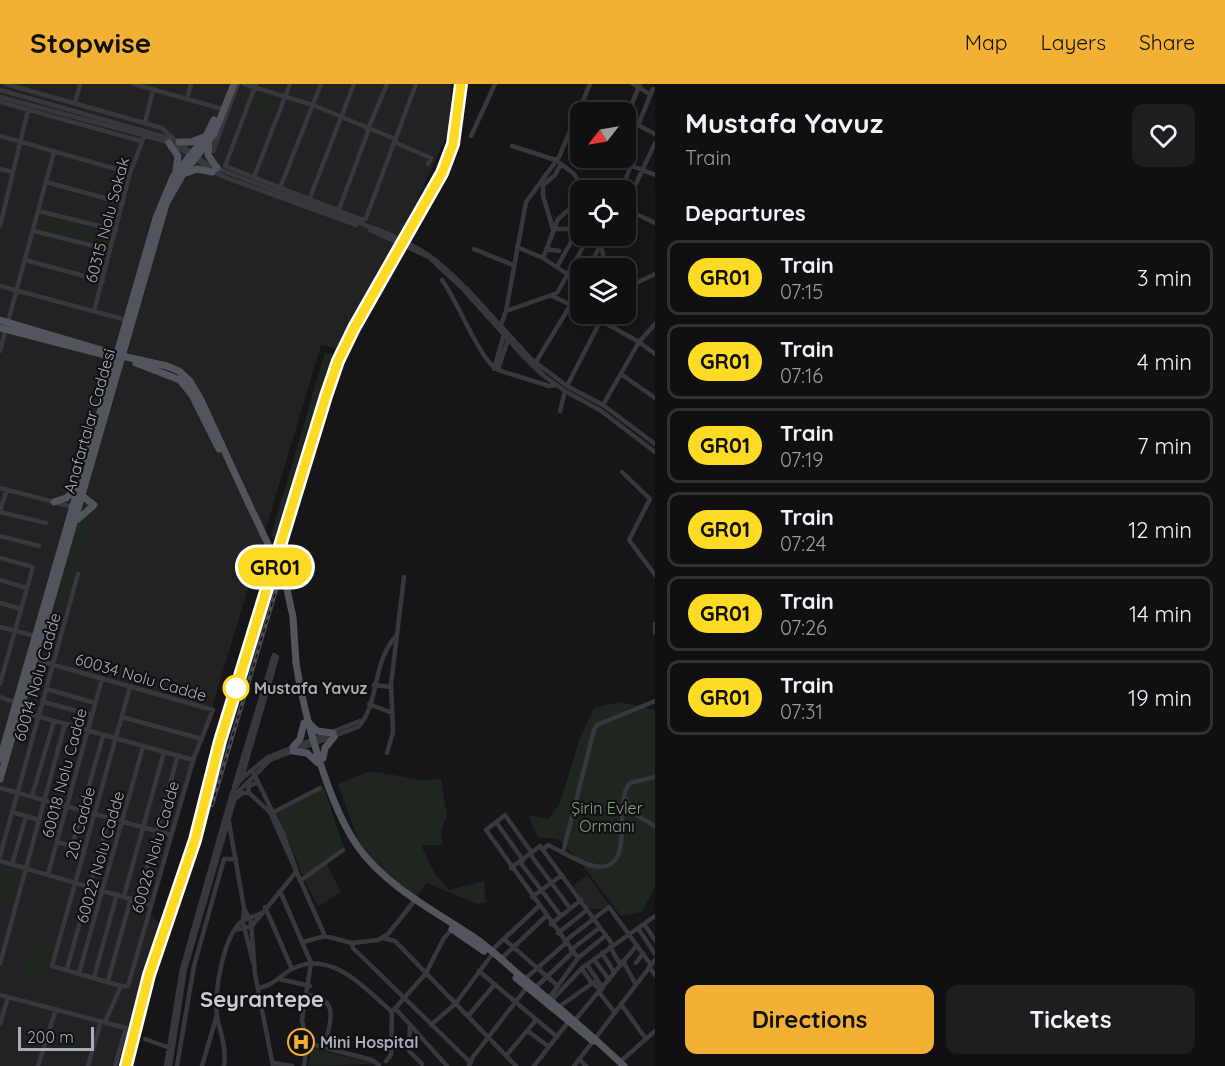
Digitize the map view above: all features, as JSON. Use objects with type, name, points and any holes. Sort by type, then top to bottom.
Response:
[{"type":"main road","name":"Anafartalar Caddesi","points":[[207,139],[229,84]]},
{"type":"main road","name":"Anafartalar Caddesi","points":[[32,658],[35,636],[75,507],[81,495],[126,320],[156,219],[173,177],[207,139],[236,84]]},
{"type":"main road","points":[[173,177],[178,156],[174,142],[207,139],[208,155],[218,169]]},
{"type":"main road","name":"Anafartalar Caddesi","points":[[118,357],[125,346],[166,204],[193,156]]},
{"type":"main road","points":[[183,174],[197,170],[218,169]]},
{"type":"main road","points":[[3,325],[106,356],[142,360],[167,366],[190,381],[281,581],[306,722],[345,824],[359,848],[377,868],[414,900],[491,954],[527,987],[572,1020],[621,1065]]},
{"type":"main road","points":[[3,325],[170,374],[185,385],[247,503]]},
{"type":"main road","points":[[125,346],[131,355],[142,360]]},
{"type":"main road","points":[[106,356],[114,371],[132,362]]},
{"type":"main road","name":"Anafartalar Caddesi","points":[[0,779],[32,658],[74,522],[77,488],[114,371]]},
{"type":"main road","points":[[54,502],[66,498],[77,488]]},
{"type":"main road","points":[[74,522],[94,505],[81,495]]},
{"type":"main road","name":"Anafartalar Caddesi","points":[[1,754],[19,706]]},
{"type":"main road","points":[[306,722],[317,731],[333,735],[324,748],[321,765]]},
{"type":"main road","points":[[306,722],[300,739],[293,749],[307,753],[321,765]]},
{"type":"main road","points":[[491,954],[501,959],[560,1006],[572,1020]]},
{"type":"street","points":[[6,84],[162,128],[174,142],[193,156],[218,169],[287,202],[365,227]]},
{"type":"street","points":[[75,104],[80,84]]},
{"type":"street","points":[[134,84],[219,108]]},
{"type":"street","points":[[187,99],[191,84]]},
{"type":"street","points":[[213,151],[236,84]]},
{"type":"street","points":[[244,84],[313,105],[369,129],[431,158],[428,164]]},
{"type":"street","points":[[254,177],[290,84]]},
{"type":"street","points":[[280,189],[321,84]]},
{"type":"street","points":[[309,200],[354,84]]},
{"type":"street","points":[[337,213],[387,84]]},
{"type":"street","points":[[218,169],[337,213],[366,218],[416,84]]},
{"type":"street","points":[[471,136],[495,84]]},
{"type":"street","points":[[553,229],[543,189],[559,162],[590,84]]},
{"type":"street","points":[[633,84],[640,86],[649,94],[654,88]]},
{"type":"street","points":[[218,169],[256,86]]},
{"type":"street","points":[[633,102],[640,86]]},
{"type":"street","points":[[654,88],[638,125],[655,134]]},
{"type":"street","points":[[0,90],[174,142],[193,156]]},
{"type":"street","points":[[145,123],[153,90]]},
{"type":"street","points":[[0,97],[29,108]]},
{"type":"street","points":[[0,102],[143,139],[174,142]]},
{"type":"street","points":[[0,223],[29,108]]},
{"type":"street","points":[[0,136],[130,173]]},
{"type":"street","name":"60315 Nolu Sokak","points":[[94,311],[130,173],[143,139]]},
{"type":"street","points":[[636,184],[655,143]]},
{"type":"street","points":[[512,146],[559,162],[578,180]]},
{"type":"street","points":[[0,351],[3,325],[34,231],[54,152]]},
{"type":"street","points":[[501,325],[506,311],[526,202],[559,162]]},
{"type":"street","points":[[635,168],[655,175]]},
{"type":"street","points":[[0,169],[12,172]]},
{"type":"street","points":[[218,169],[254,177],[309,200],[429,257],[566,389],[600,410],[655,452]]},
{"type":"street","points":[[46,182],[123,203]]},
{"type":"street","points":[[543,258],[558,219],[570,209]]},
{"type":"street","points":[[38,211],[116,230]]},
{"type":"street","points":[[636,213],[655,223]]},
{"type":"street","points":[[553,229],[570,228]]},
{"type":"street","points":[[34,231],[110,250]]},
{"type":"street","points":[[557,267],[570,242]]},
{"type":"street","points":[[506,311],[557,293],[583,246]]},
{"type":"street","points":[[518,247],[568,272]]},
{"type":"street","points":[[474,249],[513,265]]},
{"type":"street","points":[[546,249],[559,251]]},
{"type":"street","points":[[25,260],[103,281]]},
{"type":"street","points":[[636,283],[655,274]]},
{"type":"street","points":[[442,280],[495,369],[506,336]]},
{"type":"street","points":[[0,286],[126,320]]},
{"type":"street","points":[[464,289],[523,356],[556,385],[603,405],[655,444]]},
{"type":"street","points":[[552,296],[570,304]]},
{"type":"street","points":[[536,362],[570,308]]},
{"type":"street","points":[[560,411],[566,389],[599,324]]},
{"type":"street","points":[[608,324],[655,354]]},
{"type":"street","points":[[603,405],[639,342],[655,324]]},
{"type":"street","points":[[506,336],[498,370],[549,386],[556,385]]},
{"type":"street","points":[[621,374],[655,398]]},
{"type":"street","points":[[622,472],[650,499],[629,540],[655,574]]},
{"type":"street","points":[[0,488],[75,507]]},
{"type":"street","points":[[7,489],[0,511],[46,523]]},
{"type":"street","points":[[0,536],[39,546]]},
{"type":"street","points":[[0,558],[33,567],[0,684]]},
{"type":"street","name":"60014 Nolu Cadde","points":[[0,856],[78,574]]},
{"type":"street","points":[[387,753],[393,732],[391,687],[404,578]]},
{"type":"street","points":[[0,580],[27,588]]},
{"type":"street","points":[[0,603],[21,609]]},
{"type":"street","points":[[655,624],[655,633]]},
{"type":"street","points":[[0,627],[35,636]]},
{"type":"street","points":[[234,794],[268,757],[333,735],[365,718],[382,655],[396,636]]},
{"type":"street","points":[[274,655],[277,657],[234,794],[234,801],[185,969],[168,1066],[182,969],[274,655]]},
{"type":"street","name":"60034 Nolu Cadde","points":[[32,658],[213,710]]},
{"type":"street","name":"60018 Nolu Cadde","points":[[48,874],[102,679]]},
{"type":"street","points":[[374,685],[391,687]]},
{"type":"street","name":"20. Cadde","points":[[67,969],[52,966],[130,687]]},
{"type":"street","points":[[47,689],[95,703]]},
{"type":"street","points":[[0,697],[40,717],[86,732],[193,760]]},
{"type":"street","points":[[563,852],[597,725],[655,701]]},
{"type":"street","points":[[44,702],[92,715]]},
{"type":"street","points":[[369,704],[392,713]]},
{"type":"street","name":"60026 Nolu Cadde","points":[[121,986],[128,986],[193,760],[213,710]]},
{"type":"street","points":[[122,717],[202,739]]},
{"type":"street","points":[[32,796],[54,721]]},
{"type":"street","points":[[0,964],[65,724]]},
{"type":"street","points":[[72,846],[103,736]]},
{"type":"street","name":"60022 Nolu Cadde","points":[[80,973],[143,747]]},
{"type":"street","points":[[124,896],[164,752]]},
{"type":"street","name":"60026 Nolu Cadde","points":[[138,899],[178,755]]},
{"type":"street","points":[[246,760],[254,771],[257,783],[273,812],[296,872]]},
{"type":"street","points":[[240,780],[254,771]]},
{"type":"street","points":[[543,849],[548,845],[589,865],[601,867],[614,861],[620,851],[624,796],[630,783],[655,777]]},
{"type":"street","points":[[257,783],[248,786],[249,793],[270,812],[324,936]]},
{"type":"street","points":[[0,788],[18,791],[171,835]]},
{"type":"street","points":[[273,812],[320,788]]},
{"type":"street","points":[[234,801],[243,793],[249,793]]},
{"type":"street","points":[[624,796],[636,815],[655,826]]},
{"type":"street","points":[[12,812],[39,820]]},
{"type":"street","points":[[570,908],[505,815],[486,830],[551,924],[578,958]]},
{"type":"street","points":[[12,865],[26,816]]},
{"type":"street","points":[[88,1066],[103,1022],[121,986],[67,969],[109,817]]},
{"type":"street","points":[[228,817],[244,908],[247,920],[252,926],[254,964]]},
{"type":"street","points":[[496,822],[561,916]]},
{"type":"street","points":[[57,842],[85,849]]},
{"type":"street","points":[[511,868],[540,846],[581,900],[636,985]]},
{"type":"street","points":[[300,880],[343,850]]},
{"type":"street","points":[[177,1066],[194,966],[206,920],[224,859],[236,859]]},
{"type":"street","points":[[0,861],[138,899],[151,905]]},
{"type":"street","points":[[235,930],[252,926],[296,872]]},
{"type":"street","points":[[532,897],[562,874]]},
{"type":"street","points":[[280,891],[311,963],[310,986],[302,1020],[307,1043],[304,1066]]},
{"type":"street","points":[[94,976],[117,894]]},
{"type":"street","points":[[108,981],[131,898]]},
{"type":"street","points":[[383,938],[414,900]]},
{"type":"street","points":[[551,924],[581,900]]},
{"type":"street","points":[[431,1025],[456,1003],[504,939],[539,906]]},
{"type":"street","points":[[265,908],[292,969]]},
{"type":"street","points":[[525,979],[578,931],[609,908],[638,945],[655,974]]},
{"type":"street","points":[[558,933],[587,910]]},
{"type":"street","points":[[202,1066],[217,1015],[218,977],[235,930],[247,920],[261,913]]},
{"type":"street","points":[[501,959],[546,916]]},
{"type":"street","points":[[551,999],[602,953],[654,918]]},
{"type":"street","points":[[247,920],[244,927],[254,964],[273,1064],[292,1066]]},
{"type":"street","points":[[644,924],[655,940]]},
{"type":"street","points":[[307,1043],[372,1060],[379,1066],[387,1064],[391,1055],[393,1010],[426,973],[454,928]]},
{"type":"street","points":[[536,987],[599,928]]},
{"type":"street","points":[[638,928],[655,954]]},
{"type":"street","points":[[578,931],[584,940]]},
{"type":"street","points":[[303,942],[324,936],[352,943],[383,938],[395,941],[489,1037],[512,1065]]},
{"type":"street","points":[[551,999],[578,958],[605,936]]},
{"type":"street","points":[[504,939],[558,986]]},
{"type":"street","points":[[352,943],[353,948],[405,996],[470,1064],[527,987]]},
{"type":"street","points":[[534,1066],[638,945]]},
{"type":"street","points":[[590,949],[609,980]]},
{"type":"street","points":[[602,953],[614,972]]},
{"type":"street","points":[[636,963],[643,953]]},
{"type":"street","points":[[574,1066],[655,960]]},
{"type":"street","points":[[258,988],[270,986],[292,969],[311,963],[327,965],[352,976],[393,1010],[410,1025],[447,1066]]},
{"type":"street","points":[[587,965],[594,981]]},
{"type":"street","points":[[582,969],[601,990],[615,1013]]},
{"type":"street","points":[[479,971],[557,1037]]},
{"type":"street","points":[[279,979],[310,986]]},
{"type":"street","points":[[560,1006],[594,981]]},
{"type":"street","points":[[468,1016],[495,984]]},
{"type":"street","points":[[0,995],[126,1028],[116,1066]]},
{"type":"street","points":[[308,995],[323,998],[329,1006],[330,1021],[324,1047]]},
{"type":"street","points":[[0,1024],[8,997]]},
{"type":"street","points":[[621,1005],[646,1039]]},
{"type":"street","points":[[38,1066],[56,1009]]},
{"type":"street","points":[[217,1015],[223,1040],[224,1066]]},
{"type":"street","points":[[506,1056],[536,1020]]},
{"type":"street","points":[[410,1025],[410,1051],[422,1064]]},
{"type":"street","points":[[528,1031],[549,1047]]},
{"type":"street","points":[[621,1065],[655,1031]]},
{"type":"street","points":[[145,1039],[170,1048]]},
{"type":"street","points":[[579,1059],[586,1066]]},
{"type":"shaded area","points":[[0,84],[452,84],[448,133],[397,245],[338,349],[321,345],[150,914],[161,924],[121,1066],[0,1066]]},
{"type":"shaded area","points":[[326,863],[341,892],[318,907],[304,879]]},
{"type":"shaded area","points":[[587,875],[609,904],[603,909],[589,909],[573,886]]},
{"type":"green space","points":[[256,92],[279,102],[274,114],[250,104]]},
{"type":"green space","points":[[41,215],[114,233],[111,247],[38,229]]},
{"type":"green space","points":[[325,353],[334,354],[278,545],[271,535]]},
{"type":"green space","points":[[92,512],[77,572],[64,568],[75,529],[85,516]]},
{"type":"green space","points":[[64,573],[75,577],[66,605],[55,601]]},
{"type":"green space","name":"Şirin Evler Ormanı","points":[[620,702],[655,710],[655,887],[642,912],[621,916],[577,858],[558,839],[538,837],[528,815],[548,819],[560,803],[580,738],[594,708]]},
{"type":"green space","points":[[21,713],[37,718],[33,732],[17,727]]},
{"type":"green space","points":[[370,771],[422,780],[441,779],[447,816],[441,830],[442,845],[421,845],[435,874],[449,890],[484,881],[486,902],[477,904],[427,883],[416,898],[380,868],[360,845],[338,784]]},
{"type":"green space","points":[[324,788],[344,848],[303,876],[277,813]]},
{"type":"green space","points":[[0,866],[22,871],[13,905],[0,901]]},
{"type":"green space","points":[[32,939],[54,945],[44,980],[22,974]]},
{"type":"green space","points":[[311,1048],[374,1063],[375,1064],[308,1066]]},
{"type":"railway","points":[[126,1066],[149,975],[177,898],[201,821],[215,759],[251,637],[264,604],[338,361],[442,173],[453,144],[461,84]]},
{"type":"railway","points":[[212,805],[277,587]]},
{"type":"train","name":"GR01","points":[[126,1066],[149,975],[195,840],[220,741],[251,637],[264,604],[326,396],[338,361],[354,328],[442,173],[453,144],[461,84]]},
{"type":"place","name":"Mustafa Yavuz","points":[[236,688]]},
{"type":"place","name":"Mini Hospital","points":[[301,1042]]},
{"type":"district","name":"Seyrantepe","points":[[262,999]]}]
